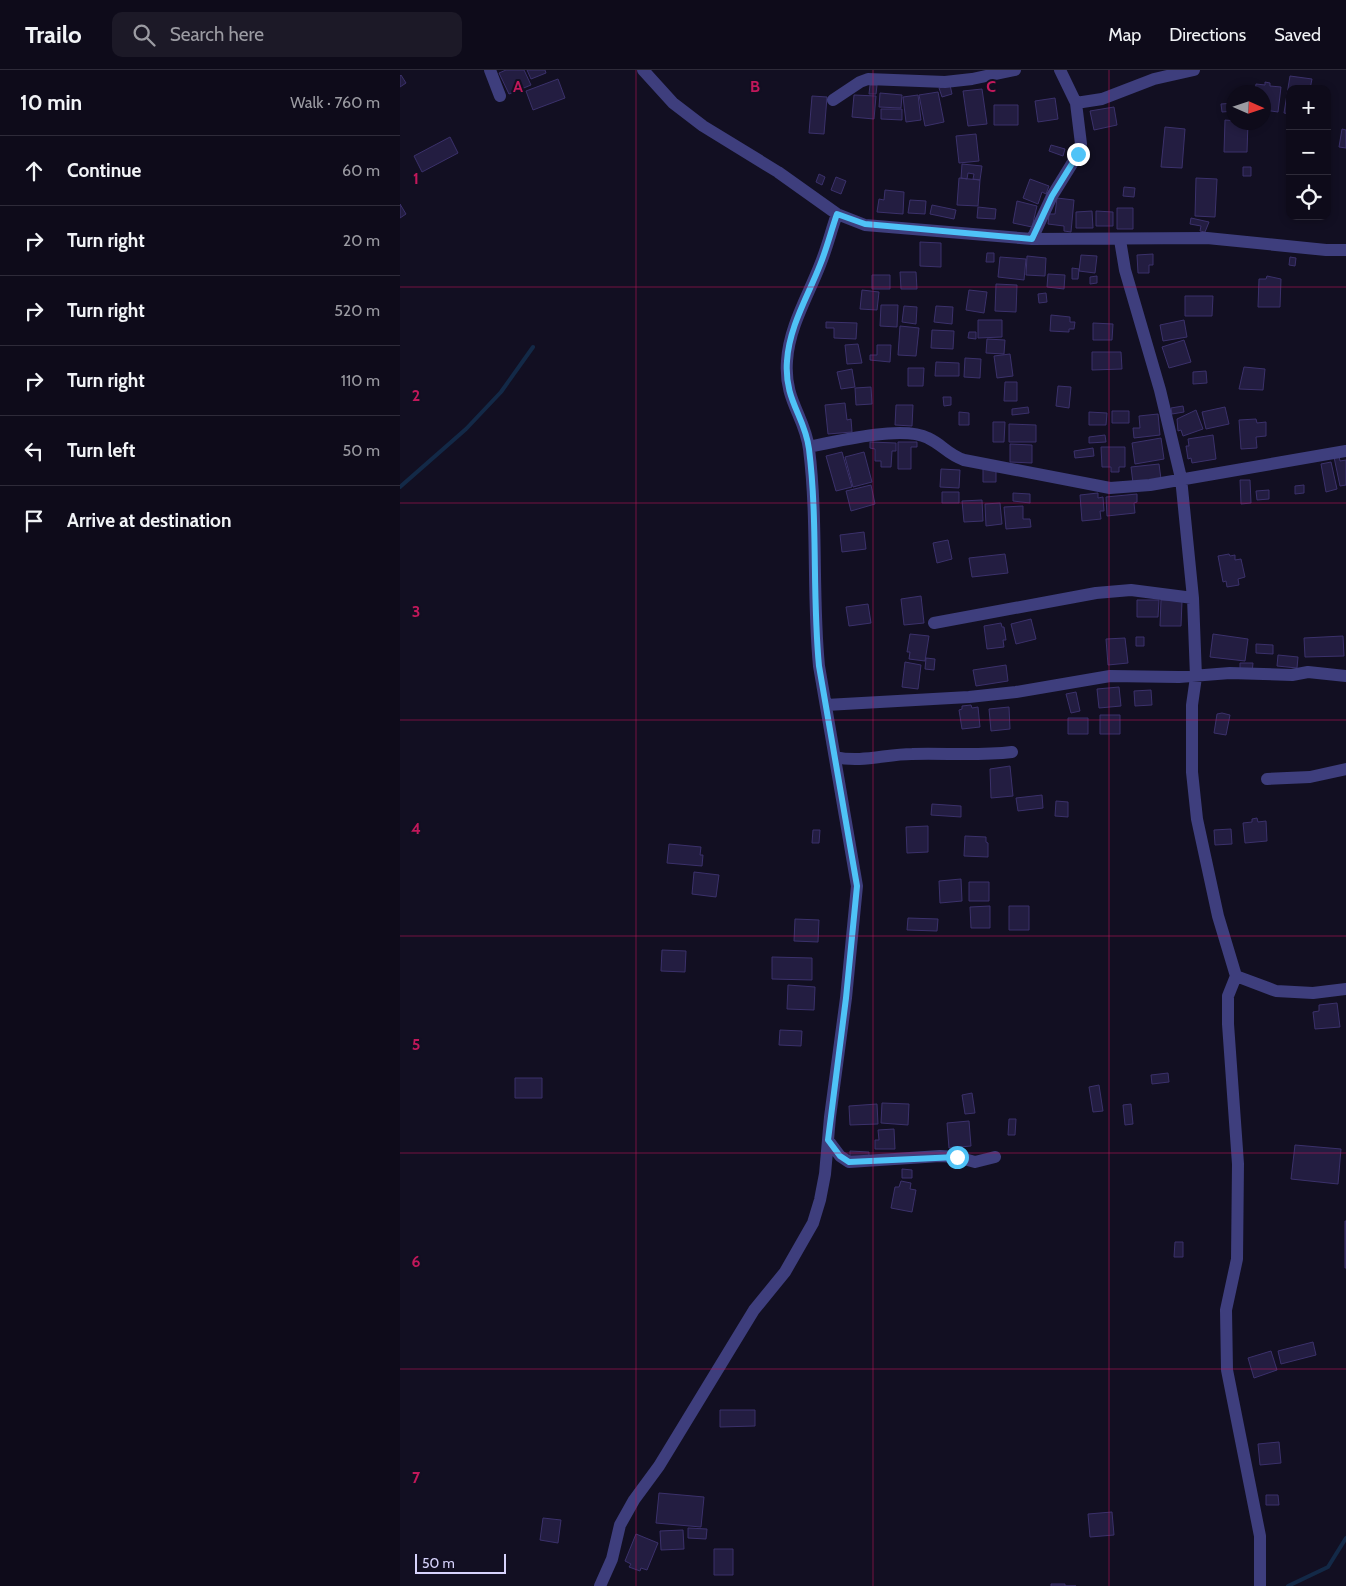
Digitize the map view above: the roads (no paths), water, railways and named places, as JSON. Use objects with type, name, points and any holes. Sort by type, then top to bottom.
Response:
[{"type":"street","points":[[490,70],[500,96]]},
{"type":"street","points":[[643,70],[673,103],[703,126],[778,172],[837,214],[865,224],[1032,239],[1120,240],[1207,238],[1326,250],[1346,250]]},
{"type":"street","points":[[833,100],[860,82],[868,79],[945,82],[972,79],[1015,70]]},
{"type":"street","points":[[1032,239],[1052,196],[1078,154],[1081,132],[1076,103],[1060,70]]},
{"type":"street","points":[[1076,103],[1102,99],[1154,79],[1194,70]]},
{"type":"street","points":[[600,1586],[612,1559],[620,1525],[634,1500],[659,1466],[754,1310],[786,1272],[813,1223],[825,1174],[857,886],[816,638],[815,531],[809,447],[786,382],[787,361],[794,328],[821,264],[837,214]]},
{"type":"street","points":[[1120,240],[1125,270],[1141,320],[1146,351],[1160,390],[1181,478],[1193,598],[1196,676],[1192,705],[1192,772],[1197,820],[1218,916],[1236,976],[1228,996],[1228,1024],[1238,1164],[1237,1259],[1226,1310],[1227,1370],[1260,1536],[1260,1586]]},
{"type":"street","points":[[809,447],[871,435],[916,434],[928,437],[950,455],[964,460],[1110,488],[1150,485],[1181,478],[1346,452]]},
{"type":"street","points":[[934,623],[1096,593],[1131,590],[1193,598]]},
{"type":"street","points":[[826,705],[969,697],[1016,692],[1110,676],[1196,676],[1230,673],[1292,675],[1308,672],[1346,676]]},
{"type":"street","points":[[836,757],[861,760],[911,754],[985,755],[1012,752]]},
{"type":"street","points":[[1267,779],[1310,777],[1346,769]]},
{"type":"street","points":[[1236,976],[1276,991],[1313,993],[1346,989]]},
{"type":"street","points":[[828,1140],[840,1156],[849,1162],[940,1156],[957,1157],[975,1162],[996,1157]]},
{"type":"waterway","points":[[400,487],[466,429],[501,392],[533,347]]},
{"type":"waterway","points":[[1288,1586],[1328,1567],[1346,1538]]}]
